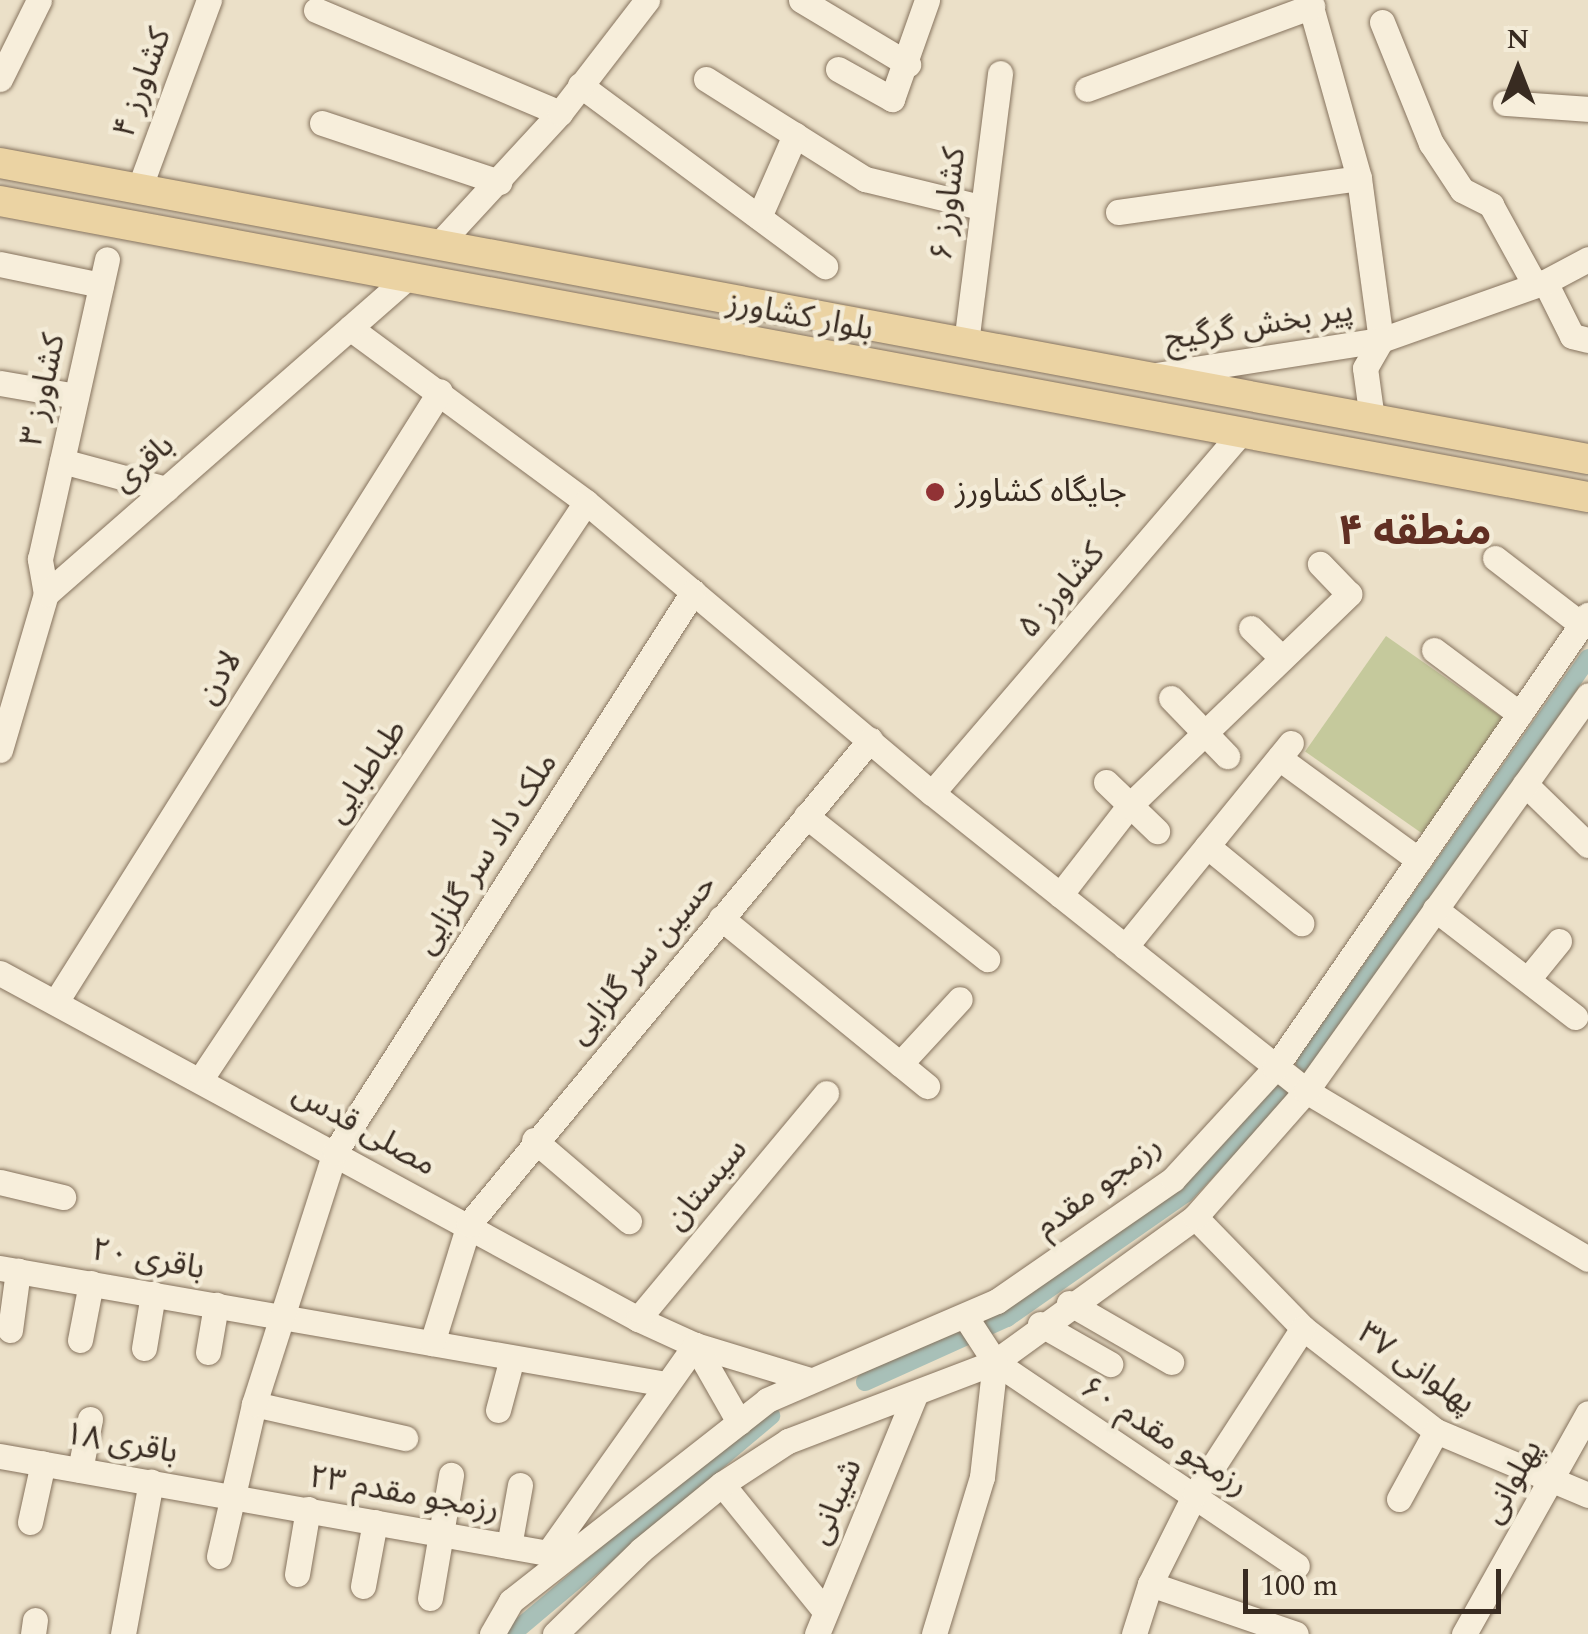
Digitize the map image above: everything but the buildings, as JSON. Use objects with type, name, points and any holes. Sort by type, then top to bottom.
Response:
[{"type":"main road","name":"بلوار کشاورز","points":[[0,163],[1588,460]]},
{"type":"main road","points":[[0,176],[87,193],[127,187]]},
{"type":"main road","points":[[0,189],[85,204],[108,221]]},
{"type":"main road","name":"بلوار کشاورز","points":[[0,201],[1588,497]]},
{"type":"street","points":[[0,79],[39,0]]},
{"type":"street","name":"کشاورز ۴","points":[[127,187],[208,0]]},
{"type":"street","points":[[438,245],[560,113],[647,0]]},
{"type":"street","points":[[801,0],[908,64]]},
{"type":"street","points":[[838,69],[892,99],[908,64],[927,0]]},
{"type":"street","points":[[1088,89],[1310,3],[1359,178],[1382,340]]},
{"type":"street","points":[[316,10],[560,113]]},
{"type":"street","points":[[1382,22],[1431,143],[1462,190],[1491,205],[1572,336],[1588,340]]},
{"type":"street","name":"کشاورز ۶","points":[[966,343],[980,207],[1000,73]]},
{"type":"street","points":[[706,80],[865,179],[980,207]]},
{"type":"street","points":[[580,85],[825,266]]},
{"type":"street","points":[[1505,104],[1588,110]]},
{"type":"street","points":[[322,124],[500,182]]},
{"type":"street","points":[[759,217],[795,136]]},
{"type":"street","points":[[1118,212],[1359,178]]},
{"type":"street","name":"پیر بخش گرگیج","points":[[1147,376],[1382,340],[1540,284],[1588,258]]},
{"type":"street","name":"کشاورز ۳","points":[[46,594],[40,559],[106,259]]},
{"type":"street","points":[[0,264],[101,285]]},
{"type":"street","name":"باقری","points":[[46,594],[408,277]]},
{"type":"street","points":[[350,328],[586,502],[932,792],[1275,1068],[1306,1091],[1482,1190],[1588,1259]]},
{"type":"street","name":"پیر بخش گرگیج","points":[[1372,419],[1365,368],[1382,340]]},
{"type":"street","points":[[0,384],[76,396]]},
{"type":"street","name":"لادن","points":[[56,1000],[440,391]]},
{"type":"street","name":"کشاورز ۵","points":[[932,792],[1241,432]]},
{"type":"street","points":[[62,461],[166,489]]},
{"type":"street","name":"طباطبایی","points":[[202,1077],[586,502]]},
{"type":"street","points":[[1495,558],[1585,620]]},
{"type":"street","points":[[1060,895],[1129,806],[1349,594],[1320,564]]},
{"type":"street","name":"ملک داد سر گلزایی","points":[[219,1556],[254,1404],[335,1152],[693,592]]},
{"type":"street","points":[[1,742],[46,594]]},
{"type":"street","name":"رزمجو مقدم","points":[[492,1634],[511,1601],[557,1555],[609,1523],[739,1422],[810,1380],[967,1321],[1172,1179],[1275,1068],[1585,620]]},
{"type":"street","points":[[1252,628],[1282,658]]},
{"type":"street","points":[[1434,650],[1520,714]]},
{"type":"street","points":[[556,1634],[640,1550],[722,1484],[788,1442],[915,1395],[991,1356],[1195,1217],[1306,1091],[1588,695]]},
{"type":"street","points":[[1171,698],[1227,756]]},
{"type":"street","name":"حسین سر گلزایی","points":[[469,1224],[534,1140],[870,740]]},
{"type":"street","points":[[1125,947],[1285,750],[1419,860]]},
{"type":"street","points":[[1106,782],[1157,831]]},
{"type":"street","points":[[1524,784],[1588,845]]},
{"type":"street","points":[[806,816],[986,958]]},
{"type":"street","points":[[1207,846],[1301,923]]},
{"type":"street","points":[[1436,909],[1575,1017]]},
{"type":"street","points":[[721,918],[927,1086]]},
{"type":"street","points":[[1528,980],[1559,940]]},
{"type":"street","name":"مصلی قدس","points":[[0,973],[202,1077],[638,1319],[695,1345],[810,1380]]},
{"type":"street","points":[[900,1064],[960,999]]},
{"type":"street","name":"سیستان","points":[[638,1319],[826,1092]]},
{"type":"street","points":[[534,1140],[629,1221]]},
{"type":"street","points":[[0,1182],[63,1197]]},
{"type":"street","name":"پهلوانی ۳۷","points":[[1195,1217],[1303,1328],[1436,1431],[1588,1495]]},
{"type":"street","points":[[432,1343],[469,1224]]},
{"type":"street","points":[[9,1269],[10,1330]]},
{"type":"street","name":"باقری ۲۰","points":[[9,1269],[666,1384]]},
{"type":"street","points":[[80,1340],[91,1283]]},
{"type":"street","points":[[144,1348],[153,1294]]},
{"type":"street","points":[[1070,1304],[1171,1362]]},
{"type":"street","points":[[208,1352],[216,1305]]},
{"type":"street","points":[[934,1634],[982,1476],[991,1356],[967,1321]]},
{"type":"street","points":[[1040,1324],[1110,1364]]},
{"type":"street","points":[[1134,1634],[1150,1584],[1195,1494],[1303,1328]]},
{"type":"street","points":[[557,1555],[582,1499],[695,1345],[739,1422]]},
{"type":"street","name":"رزمجو مقدم ۶۰","points":[[991,1356],[1297,1566]]},
{"type":"street","points":[[498,1410],[512,1358]]},
{"type":"street","name":"شیبانی","points":[[821,1623],[915,1395]]},
{"type":"street","points":[[254,1404],[405,1438]]},
{"type":"street","name":"پهلوانی","points":[[1464,1634],[1588,1413]]},
{"type":"street","points":[[80,1470],[90,1419]]},
{"type":"street","points":[[1399,1498],[1436,1431]]},
{"type":"street","name":"باقری ۱۸","points":[[0,1456],[230,1495]]},
{"type":"street","points":[[30,1522],[43,1464]]},
{"type":"street","points":[[430,1598],[451,1475]]},
{"type":"street","points":[[123,1634],[151,1482]]},
{"type":"street","points":[[509,1546],[520,1484]]},
{"type":"street","points":[[722,1484],[821,1623]]},
{"type":"street","name":"رزمجو مقدم ۲۳","points":[[230,1495],[557,1555]]},
{"type":"street","points":[[582,1499],[640,1550]]},
{"type":"street","points":[[297,1574],[308,1509]]},
{"type":"street","points":[[363,1586],[375,1522]]},
{"type":"street","points":[[1150,1584],[1296,1634]]},
{"type":"green space","points":[[1386,636],[1506,720],[1425,835],[1305,752]]},
{"type":"waterway","points":[[1305,1064],[1588,658]]},
{"type":"waterway","points":[[865,1382],[1007,1318],[1185,1194],[1281,1092]]},
{"type":"waterway","points":[[512,1634],[771,1416]]},
{"type":"place","name":"جایگاه کشاورز","points":[[935,492]]},
{"type":"district","name":"منطقه ۴","points":[[1415,532]]}]
